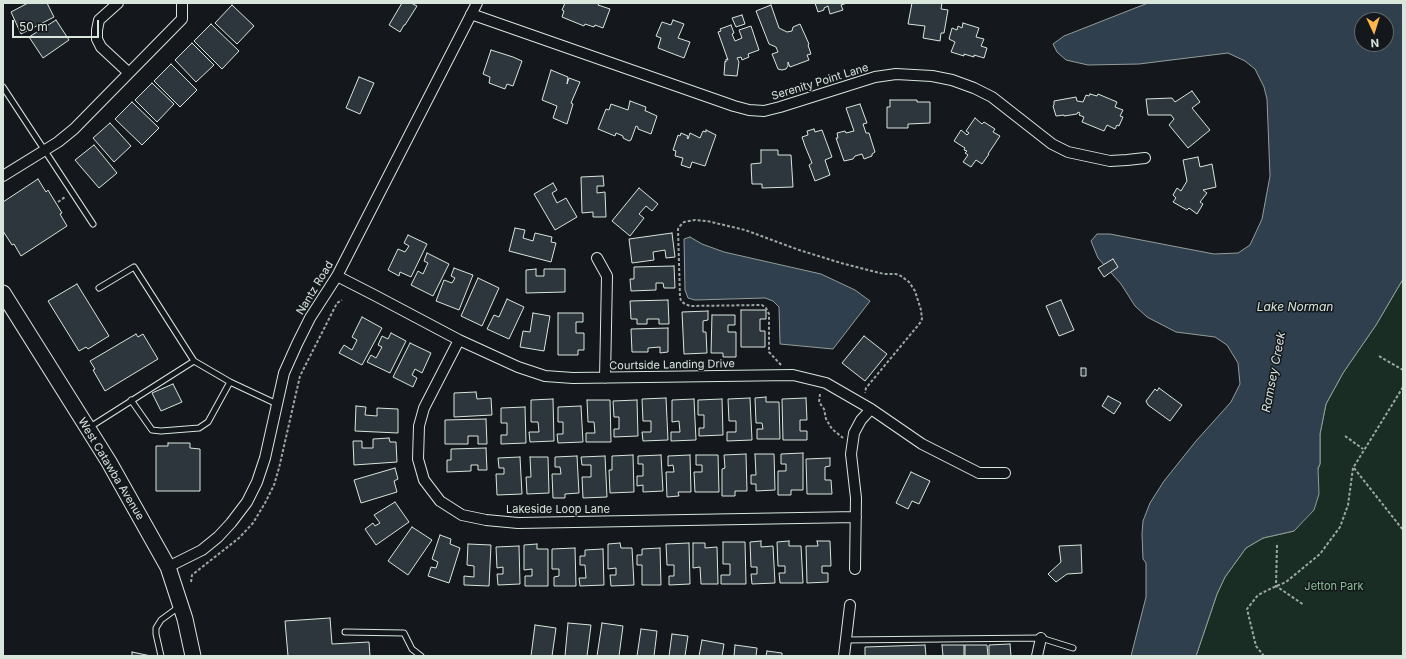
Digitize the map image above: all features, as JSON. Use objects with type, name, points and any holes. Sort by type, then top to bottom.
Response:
[{"type":"main road","name":"West Catawba Avenue","points":[[3,293],[88,428],[168,567],[185,619],[193,656]]},
{"type":"street","points":[[118,3],[99,20],[97,30],[98,39],[101,47],[129,73]]},
{"type":"street","points":[[3,176],[44,151],[74,129],[182,19],[182,3]]},
{"type":"street","name":"Nantz Road","points":[[168,567],[202,550],[231,523],[247,502],[257,482],[265,458],[284,374],[296,344],[310,318],[337,276],[477,3]]},
{"type":"street","name":"Serenity Point Lane","points":[[471,14],[749,110],[764,111],[780,108],[875,77],[896,74],[932,76],[952,80],[974,88],[992,97],[1052,144],[1068,152],[1110,161],[1145,158]]},
{"type":"street","points":[[597,258],[607,276],[606,378]]},
{"type":"street","name":"Courtside Landing Drive","points":[[337,276],[458,340],[518,367],[545,376],[606,378],[793,375],[826,383],[871,409],[922,444],[979,472],[1005,473]]},
{"type":"street","name":"Lakeside Loop Lane","points":[[458,340],[424,408],[419,426],[418,459],[424,480],[440,500],[462,515],[486,520],[518,523],[856,517]]},
{"type":"street","points":[[855,569],[856,498],[851,454],[854,433],[861,420],[871,409]]},
{"type":"street","points":[[844,656],[850,605]]},
{"type":"street","points":[[1037,656],[1041,638]]},
{"type":"lane","points":[[3,87],[93,224]]},
{"type":"lane","points":[[99,288],[134,267],[194,361],[230,382],[277,404]]},
{"type":"lane","points":[[88,428],[194,361]]},
{"type":"lane","points":[[131,400],[152,430],[161,431],[199,428],[208,422],[230,382]]},
{"type":"lane","points":[[161,656],[156,628],[161,620],[180,606]]},
{"type":"lane","points":[[345,632],[404,633],[412,649],[422,656]]},
{"type":"lane","points":[[845,640],[1041,638],[1073,648]]},
{"type":"path","points":[[783,366],[769,352],[769,314],[766,308],[762,305],[690,306],[681,301],[678,229],[684,222],[695,220],[707,221],[745,230],[799,250],[841,263],[884,274],[896,274],[909,282],[915,291],[921,310],[922,319],[866,388],[865,393]]},
{"type":"path","points":[[1380,356],[1403,370]]},
{"type":"path","points":[[1264,656],[1256,646],[1247,609],[1258,595],[1286,582],[1320,554],[1340,526],[1348,505],[1353,468],[1363,449],[1403,387]]},
{"type":"path","points":[[820,394],[819,402],[824,409],[826,419],[832,429],[843,438]]},
{"type":"path","points":[[1345,436],[1363,449]]},
{"type":"path","points":[[1353,468],[1403,530]]},
{"type":"path","points":[[1276,586],[1277,545]]},
{"type":"path","points":[[1276,586],[1304,605]]},
{"type":"green space","name":"Jetton Park","points":[[1403,279],[1403,656],[1196,656],[1217,594],[1225,577],[1246,548],[1263,538],[1294,531],[1320,464],[1320,434],[1326,404],[1343,373],[1376,325]]},
{"type":"water","name":"Lake Norman","points":[[1148,3],[1403,3],[1403,279],[1376,325],[1343,373],[1326,404],[1320,434],[1320,464],[1318,468],[1319,494],[1314,510],[1294,531],[1263,538],[1246,548],[1225,577],[1217,594],[1196,656],[1131,656],[1146,597],[1146,563],[1143,559],[1142,534],[1143,521],[1150,503],[1164,481],[1196,441],[1231,402],[1240,384],[1238,363],[1227,345],[1215,337],[1176,332],[1147,317],[1135,306],[1121,284],[1098,258],[1091,241],[1097,234],[1110,234],[1214,254],[1238,253],[1250,245],[1262,219],[1270,176],[1267,99],[1264,87],[1255,69],[1245,61],[1228,53],[1139,64],[1088,65],[1066,60],[1057,52],[1053,44],[1064,36]]},
{"type":"water","points":[[690,237],[702,244],[724,252],[821,274],[855,290],[870,301],[833,349],[780,344],[779,307],[773,301],[765,298],[695,300],[688,298],[685,290],[684,239]]},
{"type":"building","points":[[28,3],[47,3],[54,17],[21,34],[11,12]]},
{"type":"building","points":[[402,3],[411,3],[417,6],[400,32],[389,25]]},
{"type":"building","points":[[565,3],[599,3],[598,5],[610,9],[603,28],[595,25],[594,27],[585,24],[584,26],[562,17],[564,11],[562,10]]},
{"type":"building","points":[[815,3],[847,3],[841,5],[843,10],[830,14],[828,6],[824,8],[824,10],[818,12]]},
{"type":"building","points":[[912,3],[942,3],[941,9],[948,10],[944,33],[941,33],[940,41],[923,38],[925,26],[908,24]]},
{"type":"building","points":[[232,5],[254,26],[237,44],[215,23]]},
{"type":"building","points":[[771,5],[779,28],[787,32],[792,31],[793,27],[800,24],[809,44],[811,54],[807,55],[809,60],[790,67],[788,62],[786,69],[778,69],[772,54],[778,52],[776,47],[769,44],[756,11]]},
{"type":"building","points":[[742,15],[745,24],[736,27],[732,18]]},
{"type":"building","points":[[56,20],[69,40],[43,58],[29,37]]},
{"type":"building","points":[[673,20],[684,24],[678,38],[690,42],[684,58],[658,48],[661,38],[656,36],[662,22],[671,25]]},
{"type":"building","points":[[963,23],[979,28],[976,37],[984,39],[981,46],[987,48],[984,58],[964,54],[964,56],[951,52],[955,42],[949,39],[952,28],[957,30],[958,26],[962,28]]},
{"type":"building","points":[[211,24],[239,51],[222,69],[194,41]]},
{"type":"building","points":[[731,25],[734,33],[732,34],[735,41],[742,38],[739,30],[751,26],[759,50],[748,54],[749,57],[742,60],[741,57],[737,58],[739,62],[737,76],[724,75],[725,61],[726,62],[726,59],[728,60],[718,32],[721,31],[720,29]]},
{"type":"building","points":[[192,43],[214,65],[196,82],[175,60]]},
{"type":"building","points":[[491,50],[522,61],[513,86],[507,84],[505,89],[489,83],[490,77],[483,74]]},
{"type":"building","points":[[171,64],[197,90],[180,107],[154,81]]},
{"type":"building","points":[[551,70],[568,77],[567,84],[569,78],[580,82],[571,103],[573,104],[567,124],[553,118],[557,106],[542,100]]},
{"type":"building","points":[[359,77],[374,83],[360,114],[346,108]]},
{"type":"building","points":[[152,83],[174,104],[157,122],[135,100]]},
{"type":"building","points":[[1192,91],[1200,102],[1192,108],[1210,130],[1188,148],[1169,125],[1174,119],[1171,115],[1148,115],[1146,99],[1172,98],[1175,102]]},
{"type":"building","points":[[1090,94],[1097,96],[1098,94],[1117,102],[1115,107],[1123,110],[1120,116],[1123,117],[1119,126],[1117,125],[1115,129],[1107,125],[1104,131],[1082,122],[1084,117],[1079,115],[1080,113],[1078,112],[1077,114],[1056,116],[1053,106],[1054,101],[1076,97],[1077,101],[1083,102],[1086,95],[1089,96]]},
{"type":"building","points":[[890,100],[917,100],[917,102],[930,102],[930,123],[908,124],[908,128],[887,128],[887,107],[890,107]]},
{"type":"building","points":[[630,101],[646,107],[645,111],[657,116],[651,134],[638,129],[636,126],[631,140],[629,141],[616,133],[615,136],[598,129],[606,109],[609,110],[611,104],[628,110]]},
{"type":"building","points":[[132,102],[159,128],[142,145],[115,119]]},
{"type":"building","points":[[860,104],[867,123],[863,124],[866,133],[869,133],[875,152],[872,156],[864,159],[862,154],[855,156],[853,159],[844,161],[836,138],[838,138],[837,133],[854,131],[846,108]]},
{"type":"building","points":[[975,118],[982,124],[984,122],[995,129],[993,132],[1000,136],[982,164],[976,160],[971,167],[963,162],[968,155],[965,153],[967,151],[954,141],[961,130],[967,135],[969,133],[966,131]]},
{"type":"building","points":[[110,123],[131,146],[114,162],[93,138]]},
{"type":"building","points":[[814,129],[815,132],[822,130],[832,157],[825,160],[830,175],[815,181],[809,165],[812,163],[802,137],[808,135],[807,131]]},
{"type":"building","points":[[706,130],[716,135],[705,166],[692,162],[690,168],[681,165],[683,158],[675,156],[676,151],[673,150],[678,135],[680,136],[681,133],[688,136],[688,139],[690,133],[700,138],[703,131],[706,132]]},
{"type":"building","points":[[94,145],[117,173],[99,188],[75,160]]},
{"type":"building","points":[[761,150],[778,150],[778,155],[791,155],[793,187],[762,188],[762,184],[752,184],[751,164],[761,163]]},
{"type":"building","points":[[1198,157],[1200,167],[1212,164],[1216,187],[1203,190],[1207,193],[1200,202],[1203,204],[1197,214],[1189,208],[1187,210],[1173,202],[1176,198],[1173,195],[1177,188],[1181,191],[1187,181],[1183,160]]},
{"type":"building","points":[[603,176],[604,186],[597,186],[597,193],[605,192],[606,217],[593,217],[593,212],[582,213],[581,177]]},
{"type":"building","points":[[38,179],[46,192],[48,190],[62,213],[60,214],[67,226],[21,256],[14,244],[12,245],[3,231],[3,202]]},
{"type":"building","points":[[553,183],[557,190],[552,193],[557,203],[566,198],[577,217],[555,230],[534,194]]},
{"type":"building","points":[[639,188],[658,204],[652,211],[646,206],[639,214],[644,218],[630,236],[612,221]]},
{"type":"building","points":[[515,228],[525,230],[523,238],[533,241],[535,233],[552,237],[551,242],[556,243],[551,262],[509,251]]},
{"type":"building","points":[[672,233],[675,257],[666,258],[665,250],[653,252],[654,260],[632,263],[629,239]]},
{"type":"building","points":[[408,235],[427,244],[411,277],[400,272],[399,276],[388,270],[398,249],[405,252],[409,246],[404,243]]},
{"type":"building","points":[[427,253],[449,264],[433,296],[411,285],[418,271],[423,274],[428,263],[424,261]]},
{"type":"building","points":[[1113,259],[1118,267],[1104,277],[1098,268]]},
{"type":"building","points":[[674,266],[675,288],[664,288],[663,283],[656,283],[656,290],[631,291],[630,279],[634,279],[634,267]]},
{"type":"building","points":[[454,268],[473,275],[459,310],[436,301],[444,280],[452,283],[455,278],[451,276]]},
{"type":"building","points":[[536,269],[536,276],[544,276],[544,269],[565,269],[565,292],[526,293],[526,270]]},
{"type":"building","points":[[478,278],[499,288],[482,326],[461,316]]},
{"type":"building","points":[[77,284],[109,336],[88,349],[86,347],[79,351],[48,301]]},
{"type":"building","points":[[507,299],[524,307],[509,339],[487,329],[494,315],[499,317]]},
{"type":"building","points":[[668,300],[669,324],[659,324],[659,319],[647,319],[647,324],[637,324],[637,319],[631,319],[630,301]]},
{"type":"building","points":[[1061,300],[1074,330],[1059,336],[1046,306]]},
{"type":"building","points":[[741,310],[766,310],[766,319],[760,319],[760,331],[765,331],[765,347],[741,347]]},
{"type":"building","points":[[708,311],[708,320],[703,321],[703,332],[706,332],[707,353],[684,354],[682,312]]},
{"type":"building","points":[[533,313],[550,316],[544,351],[520,347],[523,331],[530,332]]},
{"type":"building","points":[[558,313],[583,313],[583,322],[576,322],[576,333],[584,333],[584,350],[578,350],[578,355],[558,355]]},
{"type":"building","points":[[712,315],[735,315],[735,325],[728,325],[728,332],[736,332],[736,357],[723,357],[723,353],[711,353]]},
{"type":"building","points":[[362,317],[382,328],[362,365],[339,353],[344,345],[352,350],[357,340],[352,337]]},
{"type":"building","points":[[668,328],[668,352],[660,353],[660,347],[648,348],[648,352],[632,352],[631,329]]},
{"type":"building","points":[[391,333],[406,341],[390,373],[367,362],[371,355],[376,358],[382,347],[378,345],[382,336],[388,339]]},
{"type":"building","points":[[136,334],[138,337],[143,334],[158,359],[105,391],[93,370],[95,369],[90,361]]},
{"type":"building","points":[[864,336],[887,354],[865,381],[842,363]]},
{"type":"building","points":[[410,343],[431,353],[422,373],[415,369],[412,375],[417,378],[413,387],[393,377]]},
{"type":"building","points":[[1081,368],[1086,368],[1086,376],[1081,376]]},
{"type":"building","points":[[173,384],[182,402],[161,411],[152,393]]},
{"type":"building","points":[[1159,388],[1182,405],[1170,421],[1148,405],[1146,401],[1155,389],[1157,391]]},
{"type":"building","points":[[476,392],[477,399],[491,398],[492,415],[454,417],[454,393]]},
{"type":"building","points":[[1108,396],[1121,403],[1114,414],[1102,406]]},
{"type":"building","points":[[766,397],[766,402],[779,402],[780,439],[757,439],[757,429],[763,429],[762,423],[756,423],[755,398]]},
{"type":"building","points":[[666,398],[668,440],[643,441],[642,432],[651,432],[651,421],[643,421],[642,399]]},
{"type":"building","points":[[750,398],[752,440],[727,441],[727,432],[736,432],[736,421],[729,421],[728,399]]},
{"type":"building","points":[[806,398],[807,420],[800,420],[800,431],[807,431],[807,440],[783,440],[782,399]]},
{"type":"building","points":[[553,399],[554,441],[530,442],[529,432],[539,432],[538,422],[531,422],[531,400]]},
{"type":"building","points":[[694,399],[696,440],[671,441],[671,432],[680,432],[679,421],[672,422],[672,400]]},
{"type":"building","points":[[722,399],[723,435],[699,436],[699,428],[704,428],[704,415],[698,415],[698,400]]},
{"type":"building","points":[[587,400],[610,400],[611,442],[586,442],[586,433],[595,433],[594,422],[588,422]]},
{"type":"building","points":[[637,400],[638,436],[614,437],[614,429],[619,429],[619,417],[614,417],[613,401]]},
{"type":"building","points":[[356,406],[366,407],[365,415],[377,416],[377,408],[398,409],[398,433],[355,431]]},
{"type":"building","points":[[581,406],[583,442],[558,443],[557,434],[563,434],[563,422],[558,422],[558,407]]},
{"type":"building","points":[[525,407],[526,443],[501,444],[501,435],[507,435],[507,423],[501,423],[501,408]]},
{"type":"building","points":[[486,419],[487,444],[478,444],[478,436],[468,436],[468,444],[445,444],[445,420]]},
{"type":"building","points":[[389,438],[390,442],[396,442],[397,462],[354,465],[353,441],[362,441],[362,448],[373,448],[373,439]]},
{"type":"building","points":[[168,443],[190,443],[190,448],[200,449],[200,491],[156,491],[156,446],[168,446]]},
{"type":"building","points":[[486,448],[487,470],[478,470],[478,465],[471,465],[471,471],[447,472],[447,460],[451,460],[451,449]]},
{"type":"building","points":[[803,453],[803,490],[791,490],[791,495],[778,495],[778,471],[786,471],[786,464],[781,464],[781,454]]},
{"type":"building","points":[[746,454],[747,491],[735,491],[735,496],[722,496],[722,469],[725,468],[724,455]]},
{"type":"building","points":[[755,454],[774,454],[775,490],[756,491],[756,484],[751,484],[751,475],[756,475]]},
{"type":"building","points":[[633,455],[634,492],[610,493],[609,470],[612,470],[612,456]]},
{"type":"building","points":[[661,455],[663,491],[643,492],[643,485],[637,486],[637,476],[643,476],[643,464],[638,464],[638,456]]},
{"type":"building","points":[[690,455],[691,492],[678,492],[679,496],[667,497],[666,472],[674,472],[673,465],[668,466],[668,456]]},
{"type":"building","points":[[696,455],[718,455],[719,492],[695,492],[694,472],[702,472],[702,465],[696,465]]},
{"type":"building","points":[[577,456],[579,493],[565,494],[565,498],[553,498],[552,474],[561,474],[560,467],[555,467],[555,457]]},
{"type":"building","points":[[605,456],[607,497],[583,498],[582,477],[591,477],[591,465],[582,465],[581,457]]},
{"type":"building","points":[[520,457],[522,494],[497,495],[496,474],[504,474],[504,468],[499,468],[498,458]]},
{"type":"building","points":[[530,457],[548,457],[549,493],[527,494],[526,477],[531,477]]},
{"type":"building","points":[[830,458],[830,466],[825,467],[825,480],[831,480],[832,494],[807,494],[806,459]]},
{"type":"building","points":[[395,468],[398,479],[394,481],[397,492],[361,503],[354,480]]},
{"type":"building","points":[[911,472],[930,481],[919,504],[912,501],[908,509],[896,503]]},
{"type":"building","points":[[395,502],[409,522],[376,545],[365,529],[373,523],[375,526],[380,523],[374,515]]},
{"type":"building","points":[[412,527],[432,540],[408,575],[388,561]]},
{"type":"building","points":[[440,535],[451,539],[450,544],[460,548],[449,583],[428,576],[431,567],[436,568],[438,562],[432,559]]},
{"type":"building","points":[[761,541],[761,547],[773,546],[775,583],[752,584],[751,574],[757,574],[757,567],[751,567],[750,542]]},
{"type":"building","points":[[789,541],[789,546],[801,546],[803,583],[780,583],[779,573],[785,573],[785,566],[778,566],[777,542]]},
{"type":"building","points":[[817,541],[830,541],[831,566],[822,566],[822,573],[828,573],[828,582],[807,583],[806,546],[818,546]]},
{"type":"building","points":[[723,542],[745,542],[746,584],[721,584],[721,575],[730,575],[730,564],[723,564]]},
{"type":"building","points":[[620,543],[621,548],[632,548],[634,585],[611,586],[610,575],[616,575],[616,568],[608,569],[608,544]]},
{"type":"building","points":[[689,543],[690,584],[669,585],[669,576],[674,576],[674,565],[667,565],[666,544]]},
{"type":"building","points":[[693,543],[705,543],[705,548],[717,547],[718,584],[701,584],[700,567],[693,568]]},
{"type":"building","points":[[468,544],[491,545],[489,586],[464,585],[464,576],[474,577],[474,566],[467,565]]},
{"type":"building","points":[[537,544],[537,549],[548,549],[548,586],[525,586],[525,576],[532,576],[532,569],[524,570],[524,545]]},
{"type":"building","points":[[1081,545],[1082,573],[1067,574],[1056,582],[1048,574],[1061,562],[1059,546]]},
{"type":"building","points":[[519,546],[520,584],[498,585],[497,574],[503,574],[503,567],[497,568],[496,547]]},
{"type":"building","points":[[575,548],[576,586],[554,586],[554,577],[559,576],[559,569],[552,569],[552,549]]},
{"type":"building","points":[[660,548],[661,585],[642,585],[642,565],[637,565],[637,555],[642,555],[642,549]]},
{"type":"building","points":[[603,549],[604,585],[580,586],[579,578],[586,578],[585,565],[580,565],[580,556],[585,556],[585,550]]},
{"type":"building","points":[[330,618],[332,644],[369,642],[370,656],[288,656],[285,621]]},
{"type":"building","points":[[568,623],[591,625],[587,656],[565,656]]},
{"type":"building","points":[[602,623],[623,626],[619,656],[597,656]]},
{"type":"building","points":[[535,625],[556,628],[552,656],[531,656]]},
{"type":"building","points":[[641,629],[657,631],[654,656],[637,656]]},
{"type":"building","points":[[672,634],[688,636],[685,656],[669,656]]},
{"type":"building","points":[[702,640],[724,644],[722,656],[699,656]]},
{"type":"building","points":[[1010,644],[1011,656],[989,656],[989,645]]},
{"type":"building","points":[[735,645],[757,648],[756,656],[734,656]]},
{"type":"building","points":[[925,645],[926,656],[865,656],[865,647]]},
{"type":"building","points":[[942,645],[964,645],[964,656],[943,656]]},
{"type":"building","points":[[965,645],[987,645],[988,656],[965,656]]},
{"type":"building","points":[[767,651],[782,653],[782,656],[766,656]]},
{"type":"building","points":[[132,652],[151,656],[132,656]]},
{"type":"water label","name":"Ramsey Creek","points":[[1274,372]]}]
